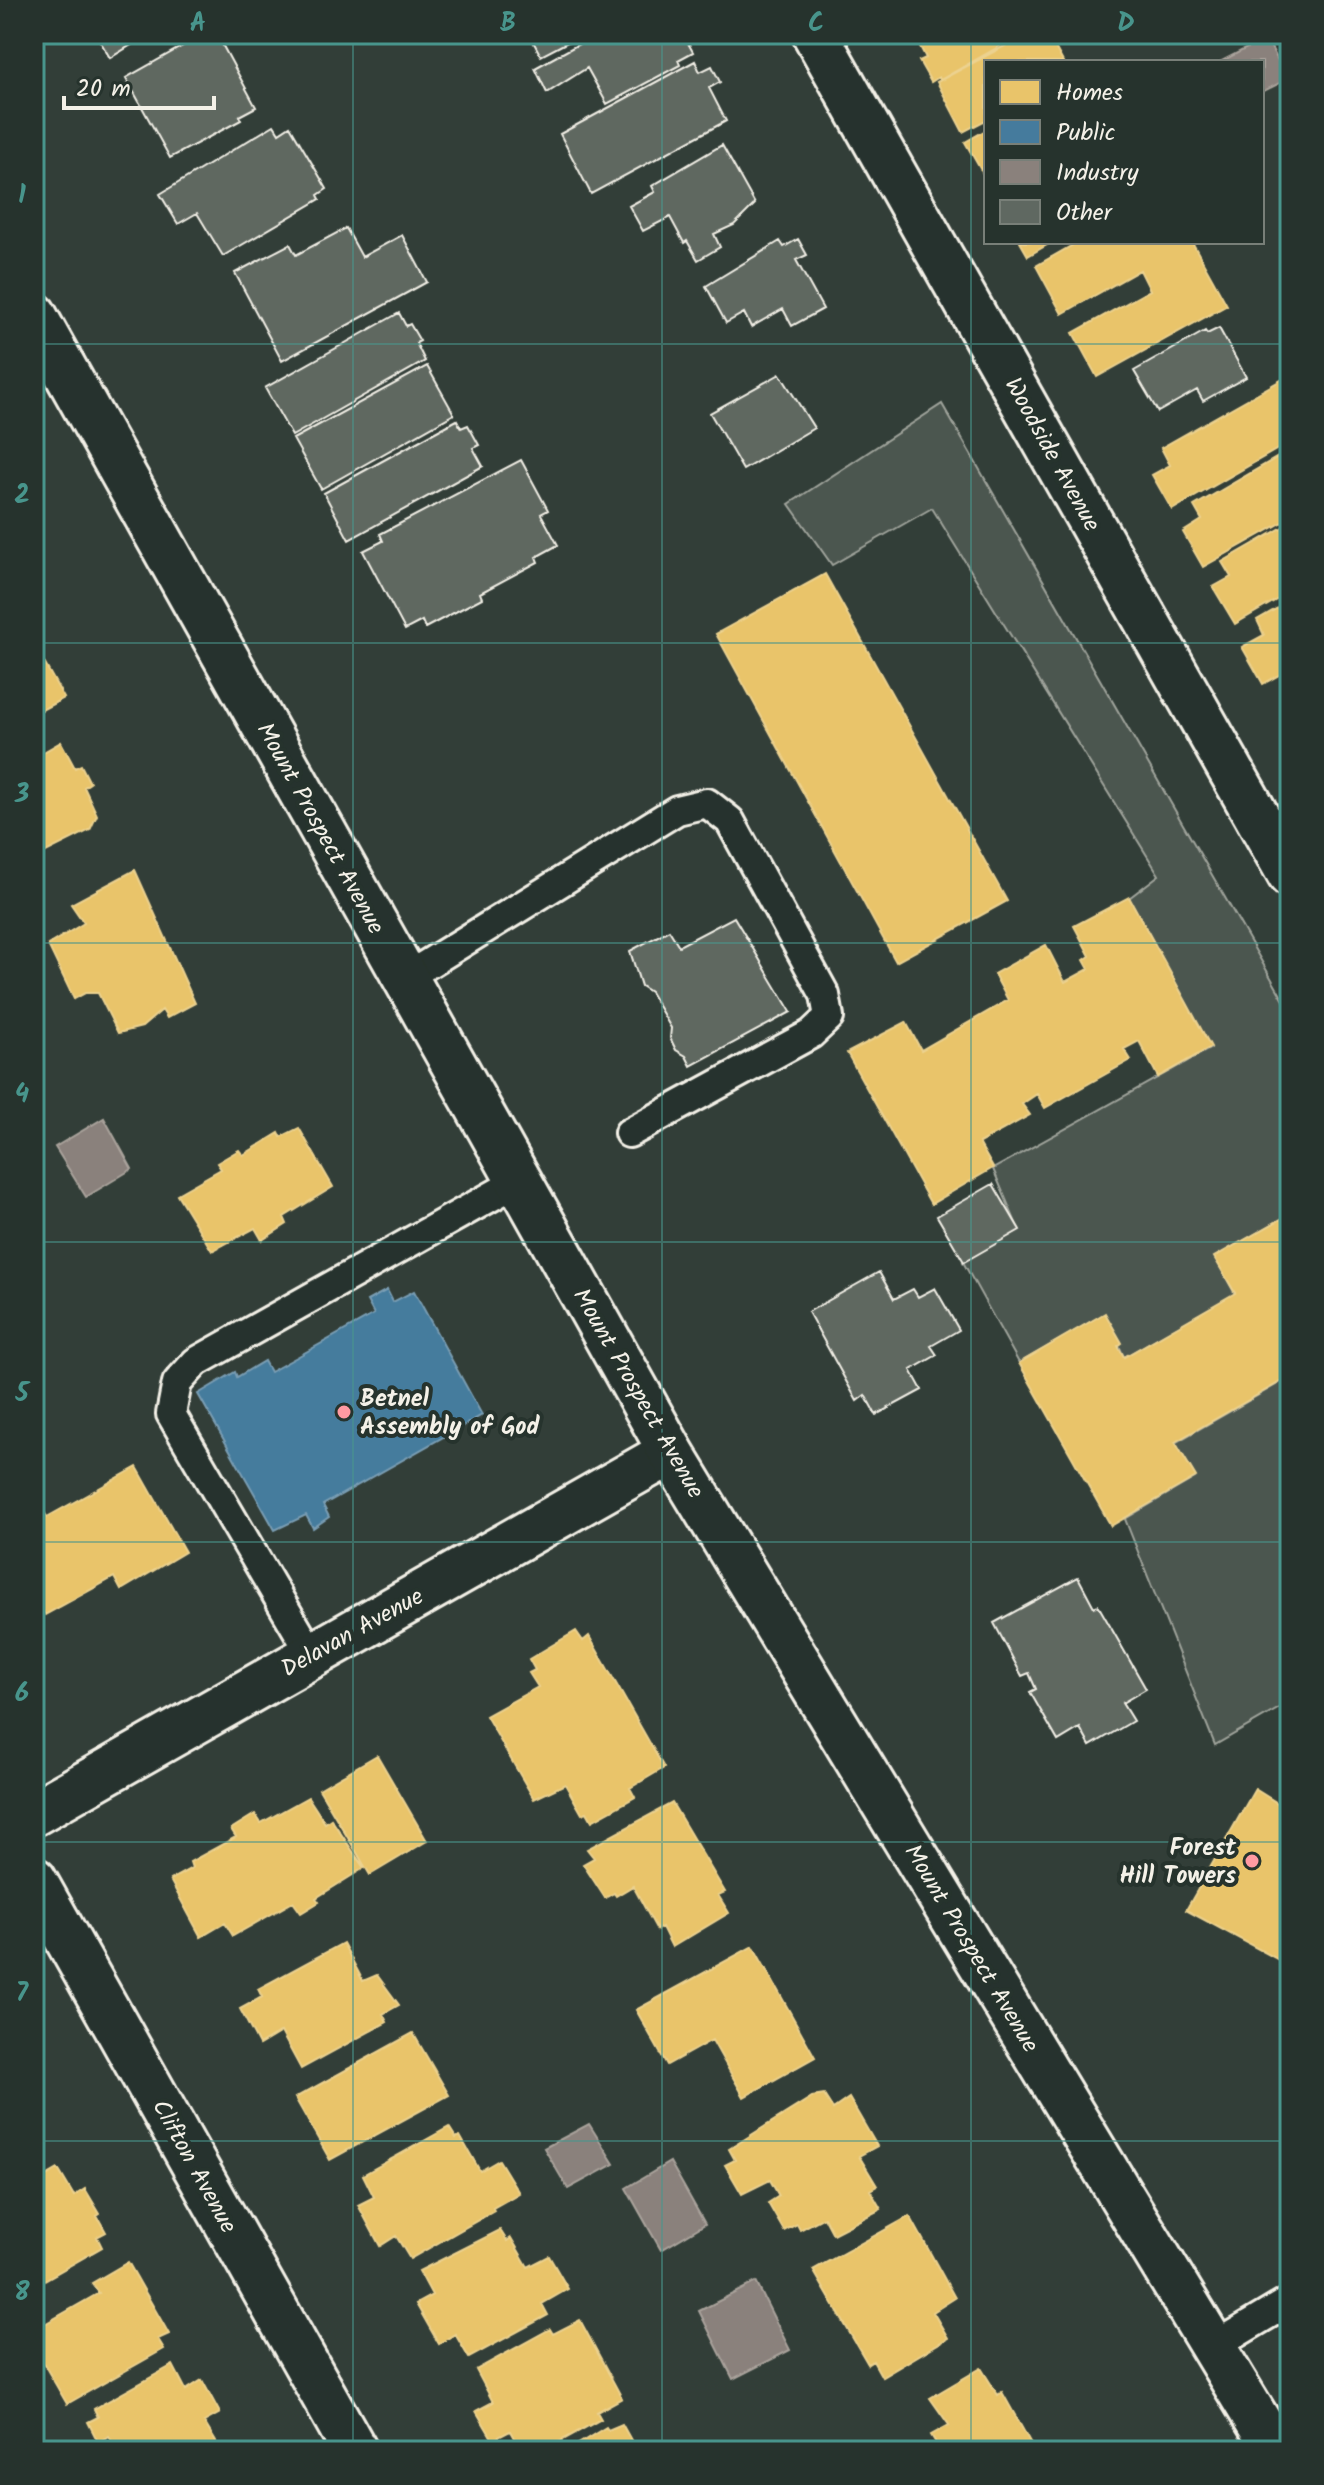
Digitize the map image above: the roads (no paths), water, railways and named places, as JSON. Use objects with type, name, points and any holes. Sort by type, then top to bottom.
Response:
[{"type":"main road","name":"Woodside Avenue","points":[[815,34],[1290,875]]},
{"type":"main road","name":"Mount Prospect Avenue","points":[[34,315],[671,1452],[1276,2451]]},
{"type":"main road","name":"Delavan Avenue","points":[[34,1813],[671,1452]]},
{"type":"main road","name":"Clifton Avenue","points":[[34,1880],[355,2451]]},
{"type":"lane","points":[[405,978],[677,810],[707,803],[730,821],[825,995],[829,1017],[811,1034],[629,1133]]},
{"type":"lane","points":[[312,1655],[171,1414],[177,1383],[196,1362],[519,1181]]},
{"type":"lane","points":[[1213,2347],[1290,2301]]},
{"type":"place","name":"Betnel Assembly of God","points":[[344,1412]]},
{"type":"place","name":"Forest Hill Towers","points":[[1252,1861]]}]
